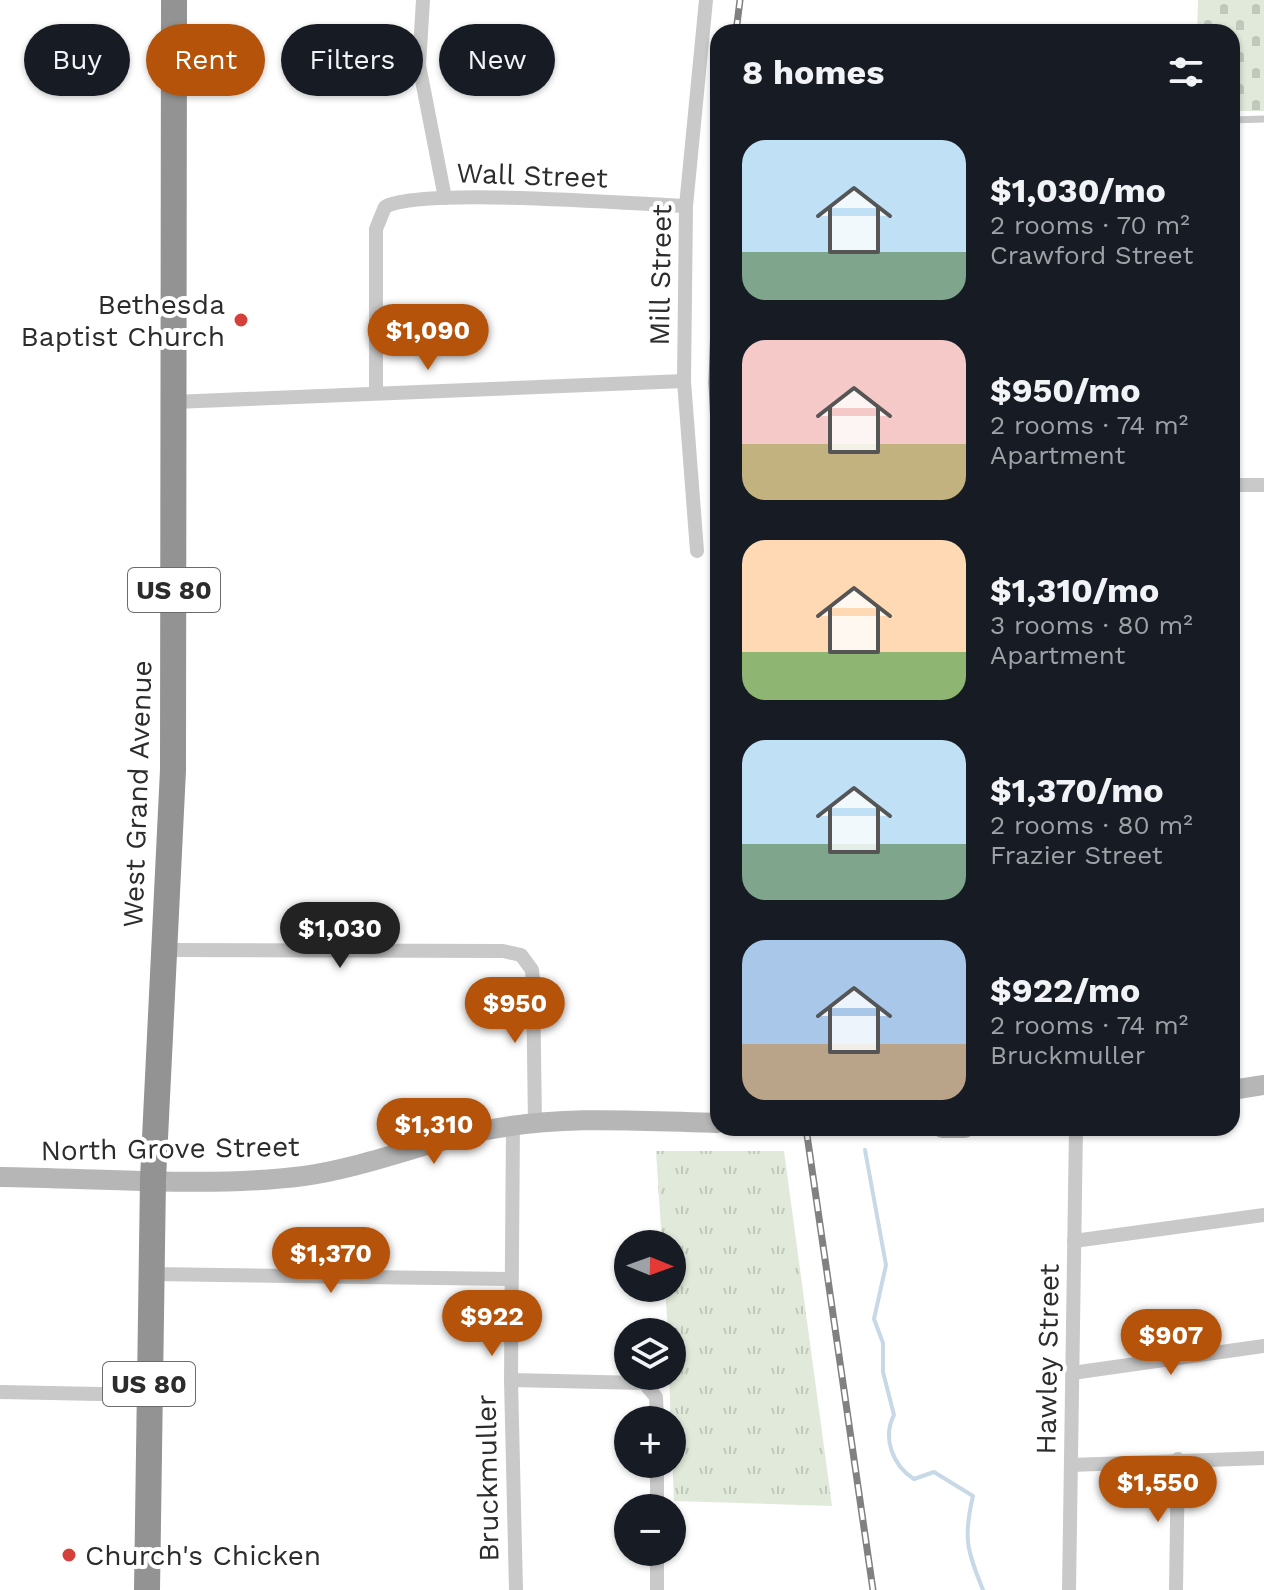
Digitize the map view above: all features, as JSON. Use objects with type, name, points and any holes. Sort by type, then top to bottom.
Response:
[{"type":"highway","name":"West Grand Avenue","points":[[147,1590],[153,1179],[173,770],[174,0]]},
{"type":"main road","points":[[1240,1089],[1264,1085]]},
{"type":"main road","name":"North Grove Street","points":[[0,1177],[257,1180],[303,1176],[513,1125],[710,1123]]},
{"type":"street","points":[[423,0],[419,65],[445,198]]},
{"type":"street","name":"Mill Street","points":[[697,551],[684,381],[686,206],[706,0]]},
{"type":"street","name":"Wall Street","points":[[376,393],[376,229],[379,213],[400,201],[445,198],[686,206]]},
{"type":"street","points":[[174,402],[684,381]]},
{"type":"street","points":[[1240,485],[1264,485]]},
{"type":"street","points":[[165,950],[514,952],[527,960],[533,981],[535,1123]]},
{"type":"street","name":"Bruckmuller","points":[[513,1125],[510,1279],[516,1590]]},
{"type":"street","name":"Hawley Street","points":[[1069,1590],[1076,1136]]},
{"type":"street","points":[[1074,1241],[1264,1215]]},
{"type":"street","points":[[151,1274],[510,1279]]},
{"type":"street","points":[[1072,1373],[1264,1346]]},
{"type":"street","points":[[511,1380],[636,1382],[649,1385],[653,1390],[655,1406]]},
{"type":"street","points":[[0,1392],[149,1395]]},
{"type":"street","points":[[1071,1465],[1264,1458]]},
{"type":"street","points":[[1176,1590],[1178,1459]]},
{"type":"street","points":[[657,1566],[657,1590]]},
{"type":"lane","points":[[1240,120],[1264,119]]},
{"type":"green space","points":[[1198,0],[1264,0],[1264,111],[1240,111],[1240,24],[1197,24]]},
{"type":"green space","points":[[656,1151],[784,1151],[832,1506],[686,1501],[686,1494],[674,1494],[673,1478],[686,1478],[686,1406],[670,1406],[670,1390],[686,1390],[686,1318],[667,1318],[666,1302],[686,1302],[686,1230],[661,1230]]},
{"type":"waterway","points":[[865,1150],[886,1265],[874,1319],[883,1343],[883,1372],[894,1415],[889,1433],[892,1451],[900,1467],[914,1479],[934,1472],[973,1496],[968,1544],[983,1590]]},
{"type":"railway","points":[[737,24],[740,0]]},
{"type":"railway","points":[[807,1136],[873,1590]]},
{"type":"place","name":"Bethesda Baptist Church","points":[[241,320]]},
{"type":"place","name":"Church's Chicken","points":[[69,1555]]}]
